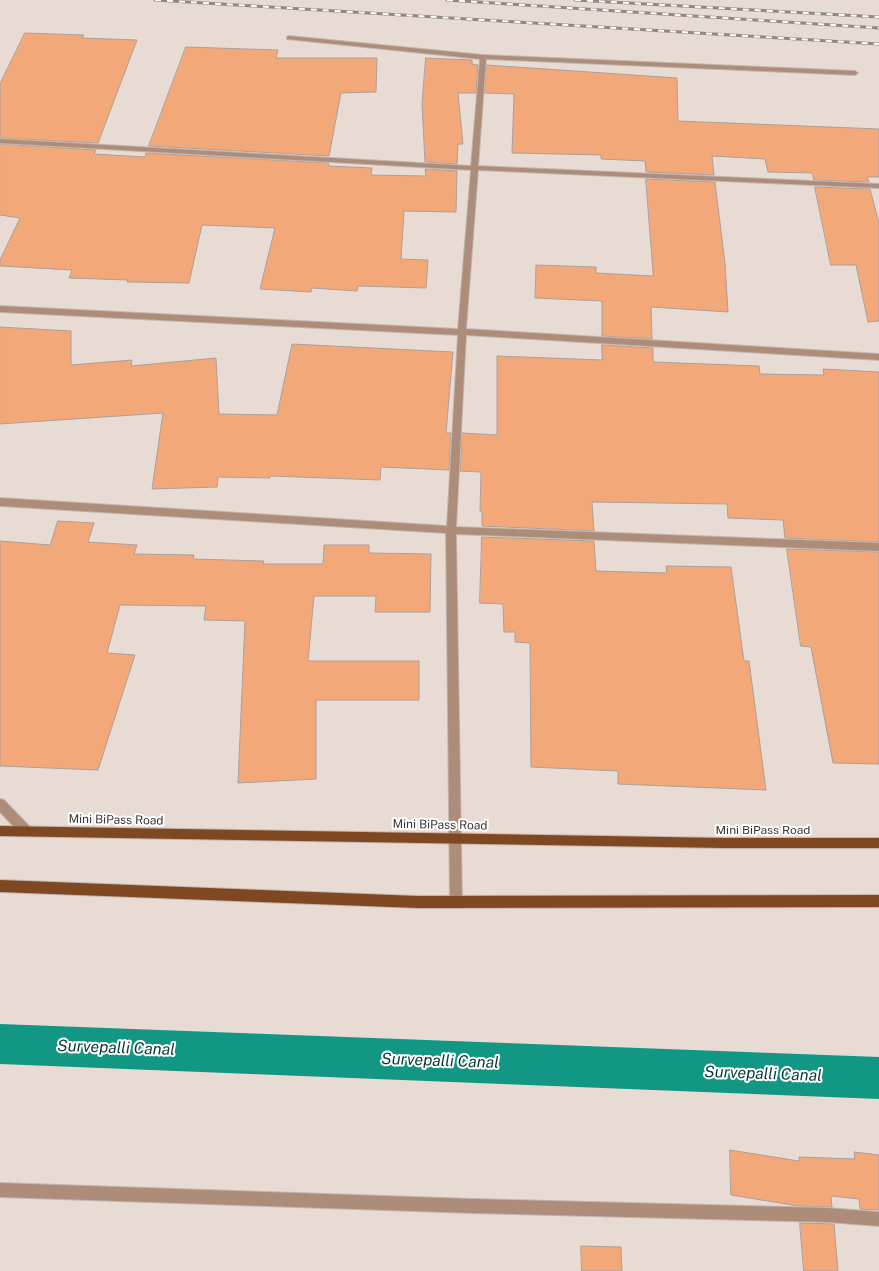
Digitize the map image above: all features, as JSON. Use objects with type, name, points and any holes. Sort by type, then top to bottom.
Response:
[{"type":"main road","name":"Mini BiPass Road","points":[[0,831],[724,843],[879,843]]},
{"type":"main road","points":[[3,888],[418,902],[879,901]]},
{"type":"street","points":[[289,38],[483,58],[855,73]]},
{"type":"street","points":[[456,902],[451,530],[462,332],[483,58]]},
{"type":"street","points":[[0,141],[475,168],[879,186]]},
{"type":"street","points":[[0,309],[462,332],[879,357]]},
{"type":"street","points":[[0,502],[451,530],[879,547]]},
{"type":"street","points":[[0,804],[26,831]]},
{"type":"street","points":[[0,1190],[473,1206],[827,1215],[879,1219]]},
{"type":"building","points":[[25,33],[84,35],[82,38],[137,40],[98,143],[0,138],[0,84]]},
{"type":"building","points":[[186,47],[278,50],[276,58],[377,58],[376,92],[341,93],[329,156],[149,146]]},
{"type":"building","points":[[426,58],[472,60],[472,64],[478,65],[476,93],[458,93],[463,144],[458,144],[457,164],[425,162],[422,104]]},
{"type":"building","points":[[487,65],[677,78],[678,121],[879,129],[879,177],[867,177],[869,182],[814,180],[812,173],[768,172],[765,159],[712,156],[714,175],[646,172],[645,161],[601,159],[601,155],[512,153],[514,94],[485,93]]},
{"type":"building","points":[[0,144],[96,150],[94,154],[145,157],[146,153],[328,163],[329,166],[372,168],[371,175],[426,176],[425,169],[457,171],[456,212],[404,211],[401,259],[428,260],[426,288],[358,286],[357,291],[312,288],[311,292],[260,289],[275,228],[202,225],[189,283],[127,282],[128,280],[69,278],[72,270],[0,266],[0,260],[20,218],[0,215]]},
{"type":"building","points":[[646,179],[715,182],[725,263],[728,312],[651,307],[652,339],[602,336],[602,301],[535,298],[536,265],[596,267],[596,273],[653,276]]},
{"type":"building","points":[[815,187],[870,189],[879,223],[879,321],[868,322],[856,265],[831,265]]},
{"type":"building","points":[[0,327],[71,331],[71,365],[132,360],[131,366],[216,358],[219,414],[277,415],[292,344],[453,352],[446,433],[451,433],[449,470],[381,467],[380,480],[270,476],[270,478],[218,477],[217,487],[152,489],[163,413],[0,424]]},
{"type":"building","points":[[602,345],[653,348],[653,362],[759,366],[760,374],[824,375],[823,369],[879,372],[879,542],[785,538],[783,520],[728,518],[727,504],[592,502],[594,531],[482,526],[482,511],[480,511],[481,472],[460,471],[462,433],[497,435],[497,356],[602,360]]},
{"type":"building","points":[[58,521],[94,523],[88,542],[137,545],[134,554],[194,555],[193,559],[264,561],[263,564],[323,564],[324,545],[369,545],[369,553],[431,554],[430,612],[375,612],[376,596],[314,596],[308,661],[419,661],[419,700],[316,700],[316,779],[238,783],[245,621],[204,620],[206,606],[120,605],[107,653],[135,655],[98,770],[0,766],[0,541],[50,545]]},
{"type":"building","points":[[482,537],[594,541],[596,571],[667,573],[666,566],[731,567],[744,661],[749,661],[766,790],[618,784],[618,771],[531,767],[530,643],[515,642],[515,632],[504,632],[503,604],[480,603]]},
{"type":"building","points":[[787,549],[879,552],[879,764],[833,763],[811,647],[801,646]]},
{"type":"building","points":[[730,1150],[799,1161],[799,1157],[855,1159],[854,1152],[879,1155],[879,1210],[860,1209],[859,1199],[831,1196],[832,1207],[798,1206],[731,1195]]},
{"type":"building","points":[[800,1223],[834,1224],[838,1271],[804,1271]]},
{"type":"building","points":[[581,1246],[621,1247],[622,1271],[582,1271]]},
{"type":"waterway","name":"Survepalli Canal","points":[[0,1044],[879,1078]]},
{"type":"railway","points":[[155,0],[879,44]]},
{"type":"railway","points":[[447,0],[879,28]]},
{"type":"railway","points":[[575,0],[879,17]]}]
